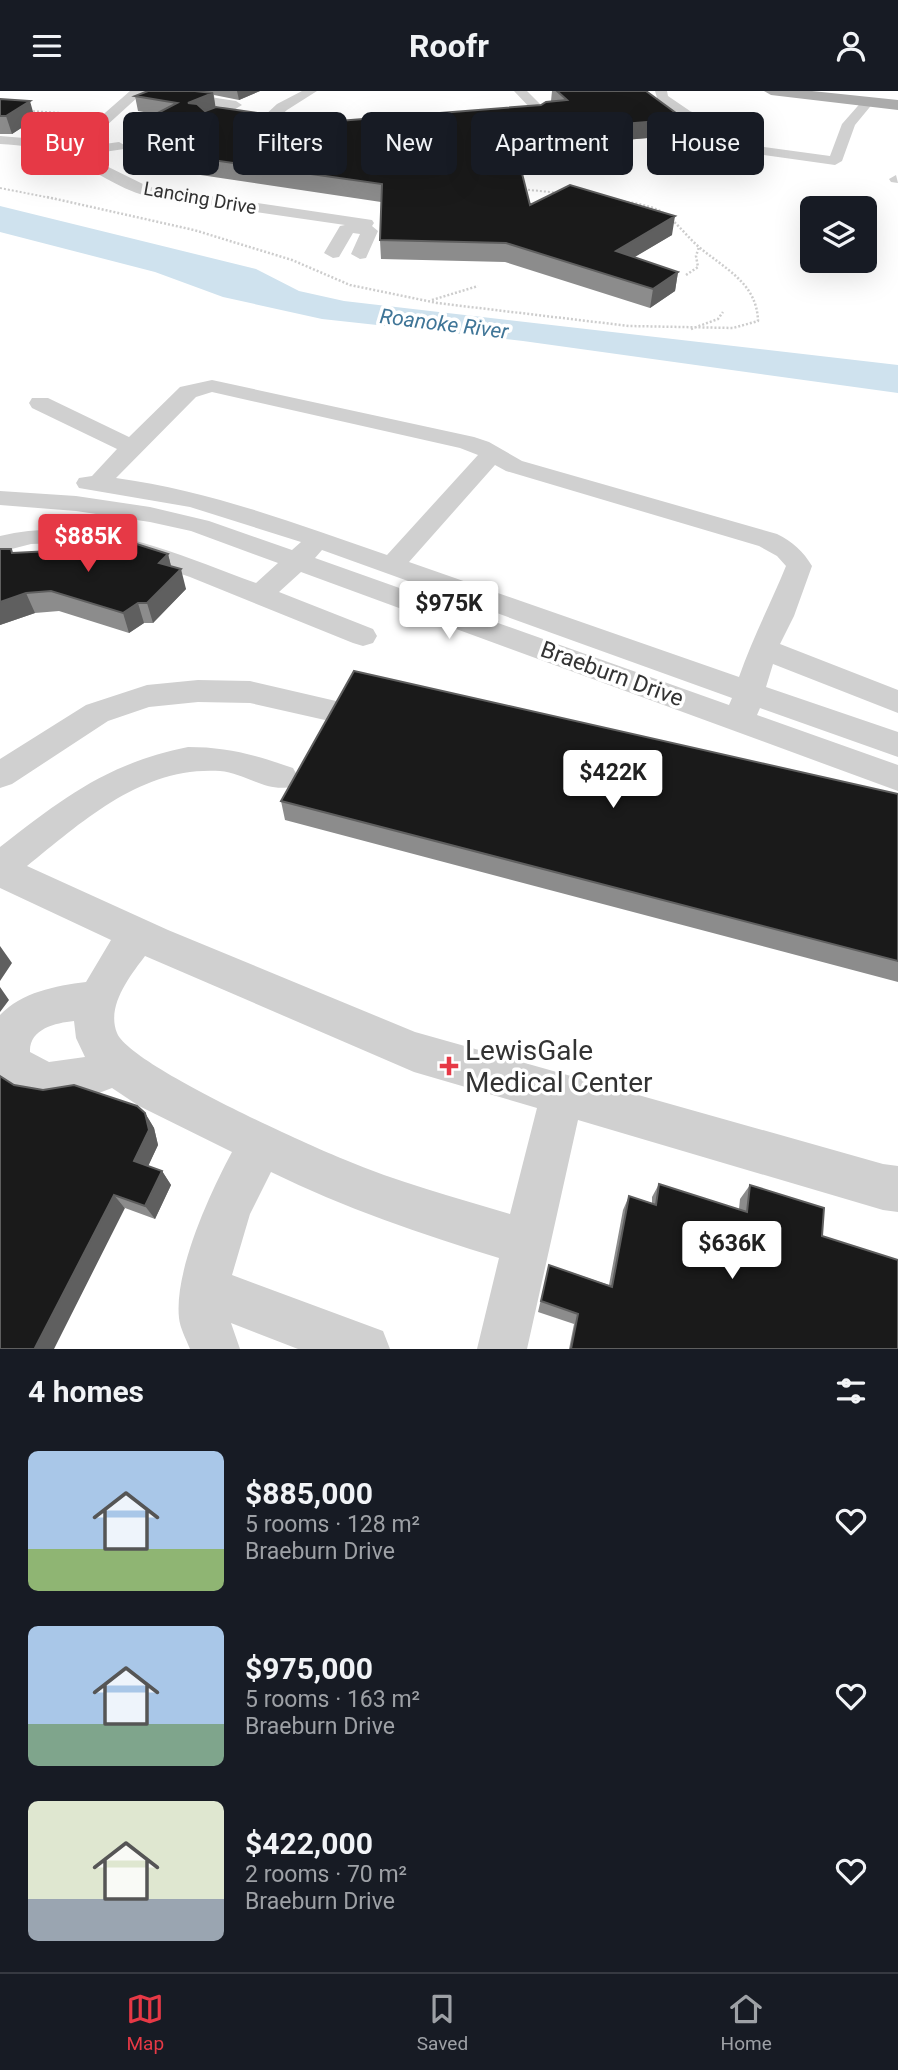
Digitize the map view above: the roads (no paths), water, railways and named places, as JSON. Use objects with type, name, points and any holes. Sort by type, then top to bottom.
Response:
[{"type":"main road","points":[[771,91],[898,105]]},
{"type":"street","points":[[277,112],[311,91]]},
{"type":"street","points":[[520,91],[542,112]]},
{"type":"street","points":[[661,91],[662,98],[685,114],[761,151],[835,161],[849,124],[868,102]]},
{"type":"street","points":[[109,116],[136,92],[236,105],[219,115]]},
{"type":"street","name":"Lancing Drive","points":[[0,140],[21,142]]},
{"type":"street","points":[[109,147],[119,146]]},
{"type":"street","name":"Lancing Drive","points":[[109,175],[146,191],[360,225]]},
{"type":"street","points":[[333,253],[346,230],[360,225],[370,231],[360,254]]},
{"type":"street","points":[[99,484],[188,392],[212,386],[466,442],[514,466],[782,546],[799,566],[763,649],[740,720]]},
{"type":"street","points":[[40,403],[132,447]]},
{"type":"street","points":[[392,565],[492,454]]},
{"type":"street","name":"Braeburn Drive","points":[[0,479],[145,489],[296,560],[898,778]]},
{"type":"street","name":"Braeburn Drive","points":[[0,498],[190,511],[319,540],[898,745]]},
{"type":"street","points":[[0,544],[15,538],[66,536],[116,543],[363,636]]},
{"type":"street","points":[[260,595],[319,540]]},
{"type":"street","points":[[441,612],[463,592]]},
{"type":"street","points":[[763,649],[898,702]]},
{"type":"street","points":[[0,775],[97,713],[147,696],[198,691],[250,692],[325,709]]},
{"type":"street","points":[[281,777],[239,763],[212,759],[169,761],[139,770],[112,784],[0,869],[138,934],[414,1052],[883,1187],[898,1189]]},
{"type":"street","points":[[138,934],[111,971],[92,1024],[99,1047],[133,1079],[334,1179],[416,1209],[527,1243]]},
{"type":"street","points":[[99,999],[48,1005],[29,1013],[10,1036],[6,1049],[9,1062],[35,1081],[62,1084],[80,1081],[117,1065]]},
{"type":"street","points":[[502,1349],[562,1093]]},
{"type":"street","points":[[215,1349],[204,1319],[205,1289],[221,1222],[238,1184],[261,1145]]},
{"type":"street","points":[[205,1289],[365,1349]]},
{"type":"water","name":"Roanoke River","points":[[0,206],[256,269],[299,291],[344,301],[898,365],[898,393],[523,341],[322,319],[223,297],[155,272],[0,232]]},
{"type":"place","name":"LewisGale Medical Center","points":[[449,1066]]}]
